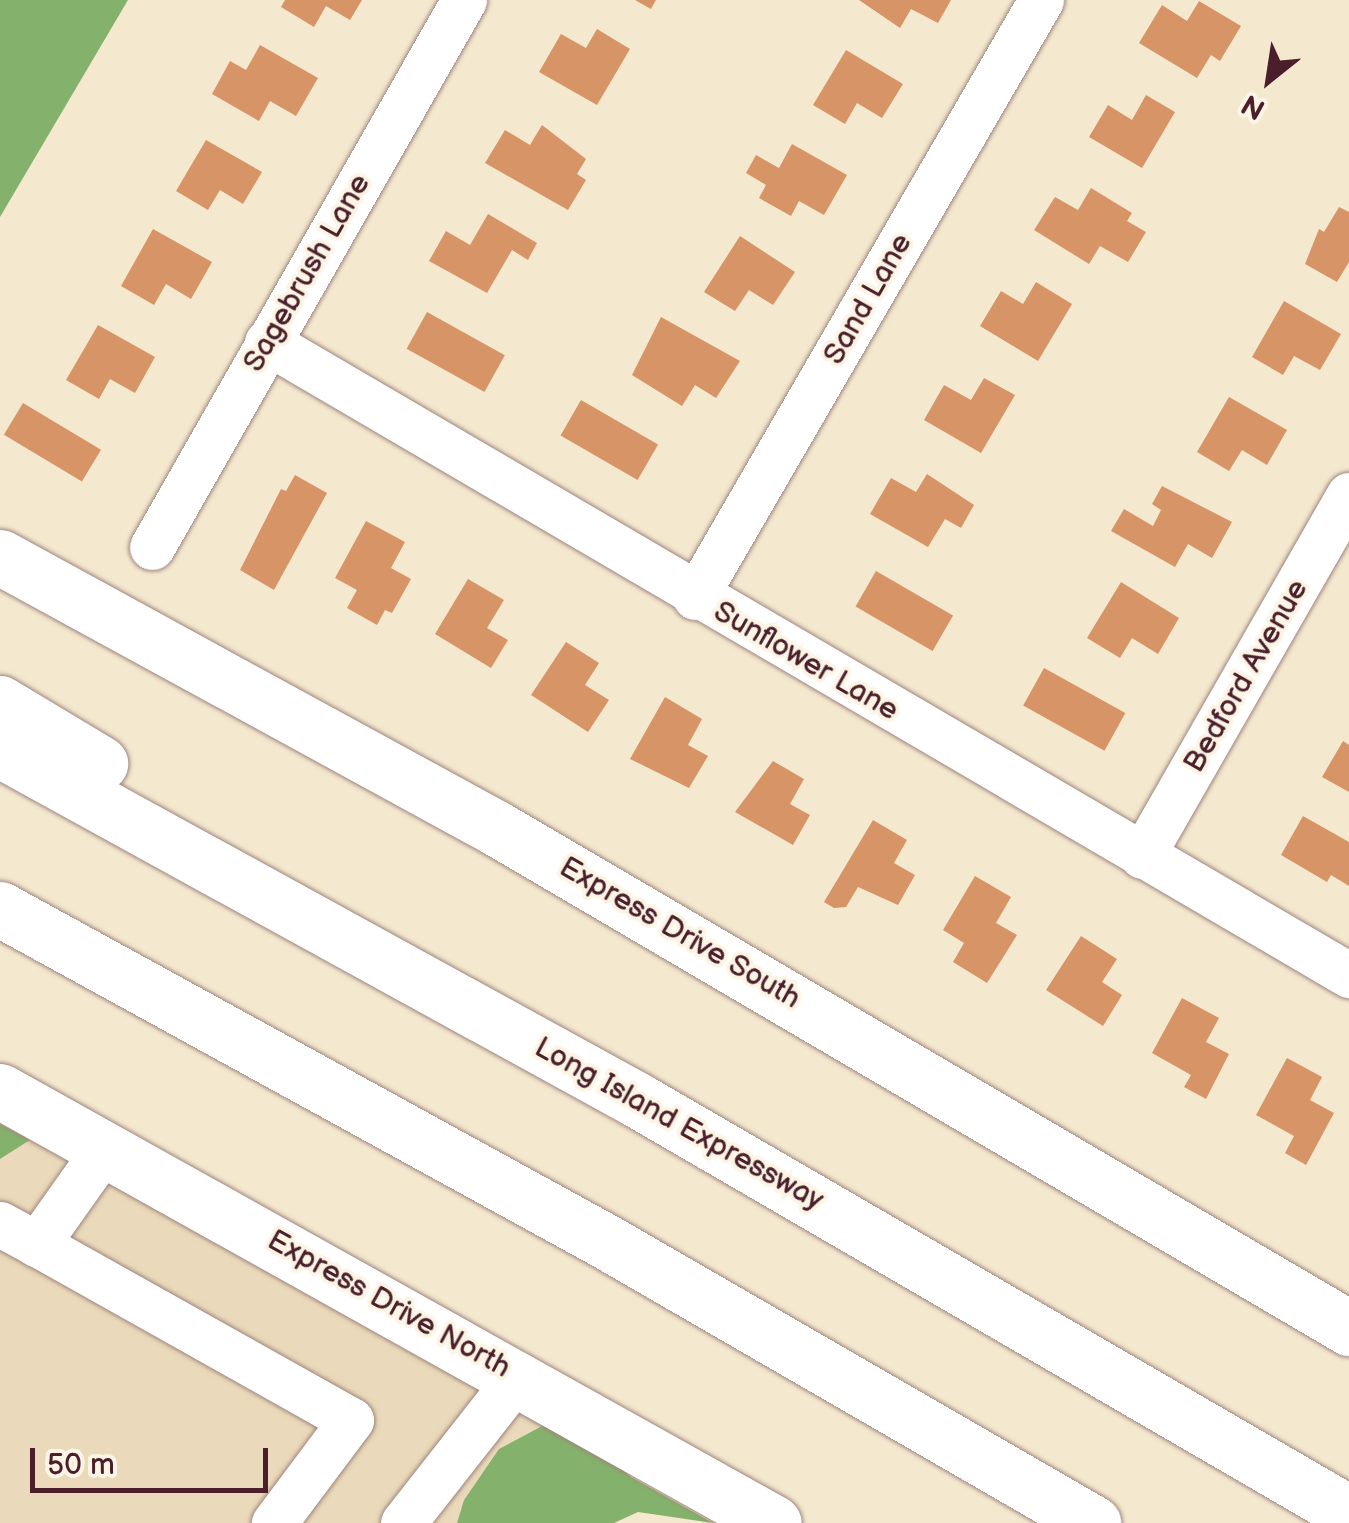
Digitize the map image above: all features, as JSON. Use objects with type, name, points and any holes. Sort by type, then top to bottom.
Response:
[{"type":"main road","name":"Express Drive South","points":[[0,557],[496,828],[1349,1328]]},
{"type":"main road","points":[[0,703],[178,807],[274,899]]},
{"type":"main road","name":"Long Island Expressway","points":[[0,750],[842,1216],[1349,1513]]},
{"type":"main road","points":[[0,909],[588,1232],[1093,1523]]},
{"type":"main road","name":"Express Drive North","points":[[0,1092],[519,1375],[774,1523]]},
{"type":"street","name":"Sagebrush Lane","points":[[152,548],[464,0]]},
{"type":"street","name":"Sand Lane","points":[[695,597],[1042,0]]},
{"type":"street","name":"Sunflower Lane","points":[[267,342],[695,597],[1349,976]]},
{"type":"street","name":"Bedford Avenue","points":[[1142,856],[1349,495]]},
{"type":"street","points":[[105,1148],[18,1234],[351,1420],[274,1523]]},
{"type":"street","points":[[404,1523],[519,1375]]},
{"type":"shaded area","points":[[30,1140],[559,1417],[464,1500],[457,1523],[0,1523],[0,1159]]},
{"type":"green space","points":[[0,0],[128,0],[0,217]]},
{"type":"green space","points":[[0,1124],[30,1140],[0,1159]]},
{"type":"green space","points":[[559,1417],[631,1477],[713,1523],[638,1512],[614,1523],[457,1523],[464,1500],[499,1449]]},
{"type":"building","points":[[285,0],[362,0],[350,20],[326,6],[314,27],[281,7]]},
{"type":"building","points":[[635,0],[656,0],[651,9]]},
{"type":"building","points":[[859,0],[951,0],[938,23],[911,9],[900,28]]},
{"type":"building","points":[[1199,1],[1241,26],[1220,61],[1211,55],[1197,78],[1139,43],[1162,5],[1187,21]]},
{"type":"building","points":[[597,29],[630,49],[597,105],[539,72],[561,34],[586,48]]},
{"type":"building","points":[[260,45],[318,78],[296,116],[270,101],[259,121],[212,94],[230,61],[246,70]]},
{"type":"building","points":[[846,50],[903,84],[882,118],[857,103],[845,124],[813,105]]},
{"type":"building","points":[[1146,95],[1175,112],[1142,168],[1089,137],[1108,105],[1132,120]]},
{"type":"building","points":[[542,125],[586,159],[577,174],[586,180],[568,210],[485,163],[505,130],[530,145]]},
{"type":"building","points":[[206,140],[262,172],[243,204],[220,190],[208,210],[176,191]]},
{"type":"building","points":[[792,144],[847,175],[824,215],[799,201],[791,216],[759,198],[766,185],[746,173],[756,155],[779,168]]},
{"type":"building","points":[[1091,188],[1132,213],[1127,221],[1146,232],[1128,262],[1100,246],[1089,264],[1034,230],[1055,197],[1078,210]]},
{"type":"building","points":[[1339,207],[1349,212],[1349,262],[1337,282],[1305,264],[1319,229],[1324,232]]},
{"type":"building","points":[[488,214],[537,243],[528,260],[512,250],[487,293],[429,261],[446,231],[470,245]]},
{"type":"building","points":[[153,229],[212,262],[191,299],[166,284],[154,305],[121,286]]},
{"type":"building","points":[[740,236],[795,272],[773,305],[749,290],[735,311],[704,292]]},
{"type":"building","points":[[1036,282],[1072,304],[1038,361],[980,326],[1001,291],[1023,304]]},
{"type":"building","points":[[1284,301],[1341,334],[1320,370],[1294,356],[1283,375],[1252,357]]},
{"type":"building","points":[[427,312],[505,355],[484,392],[407,349]]},
{"type":"building","points":[[661,317],[740,361],[716,398],[695,385],[682,406],[632,375]]},
{"type":"building","points":[[98,325],[155,357],[135,393],[110,379],[99,399],[66,380]]},
{"type":"building","points":[[984,378],[1015,395],[981,453],[924,420],[944,385],[971,400]]},
{"type":"building","points":[[1229,397],[1287,430],[1267,465],[1242,450],[1229,471],[1197,452]]},
{"type":"building","points":[[581,400],[658,444],[638,480],[560,436]]},
{"type":"building","points":[[23,403],[101,450],[82,482],[4,435]]},
{"type":"building","points":[[927,474],[974,505],[961,528],[945,519],[928,547],[870,514],[891,478],[916,492]]},
{"type":"building","points":[[295,475],[327,493],[274,590],[240,570],[281,489],[286,491]]},
{"type":"building","points":[[1162,486],[1232,522],[1212,558],[1188,544],[1175,567],[1111,531],[1124,509],[1153,526],[1161,510],[1152,504]]},
{"type":"building","points":[[366,521],[405,542],[391,568],[411,579],[392,613],[385,610],[377,625],[347,608],[357,590],[335,578]]},
{"type":"building","points":[[876,571],[953,616],[933,651],[856,607]]},
{"type":"building","points":[[468,579],[504,600],[487,628],[508,640],[491,668],[435,634]]},
{"type":"building","points":[[1121,582],[1179,618],[1158,654],[1132,638],[1120,658],[1087,638]]},
{"type":"building","points":[[566,642],[599,663],[585,685],[609,700],[588,732],[531,695]]},
{"type":"building","points":[[1044,668],[1125,713],[1104,751],[1023,706]]},
{"type":"building","points":[[665,697],[702,719],[688,745],[708,756],[689,788],[630,759]]},
{"type":"building","points":[[1343,741],[1349,745],[1349,792],[1322,777]]},
{"type":"building","points":[[773,761],[804,779],[790,804],[810,815],[793,845],[735,812]]},
{"type":"building","points":[[1303,816],[1349,842],[1349,886],[1331,875],[1327,882],[1281,855]]},
{"type":"building","points":[[873,820],[907,840],[894,863],[915,875],[898,905],[858,887],[846,907],[834,908],[824,902]]},
{"type":"building","points":[[975,876],[1011,897],[996,923],[1017,935],[987,983],[953,962],[964,943],[943,930]]},
{"type":"building","points":[[1081,936],[1117,959],[1102,982],[1122,995],[1103,1026],[1046,990]]},
{"type":"building","points":[[1182,998],[1219,1018],[1206,1042],[1229,1054],[1206,1099],[1184,1087],[1191,1075],[1152,1053]]},
{"type":"building","points":[[1287,1058],[1322,1077],[1310,1100],[1334,1113],[1306,1165],[1285,1153],[1294,1136],[1256,1115]]}]
